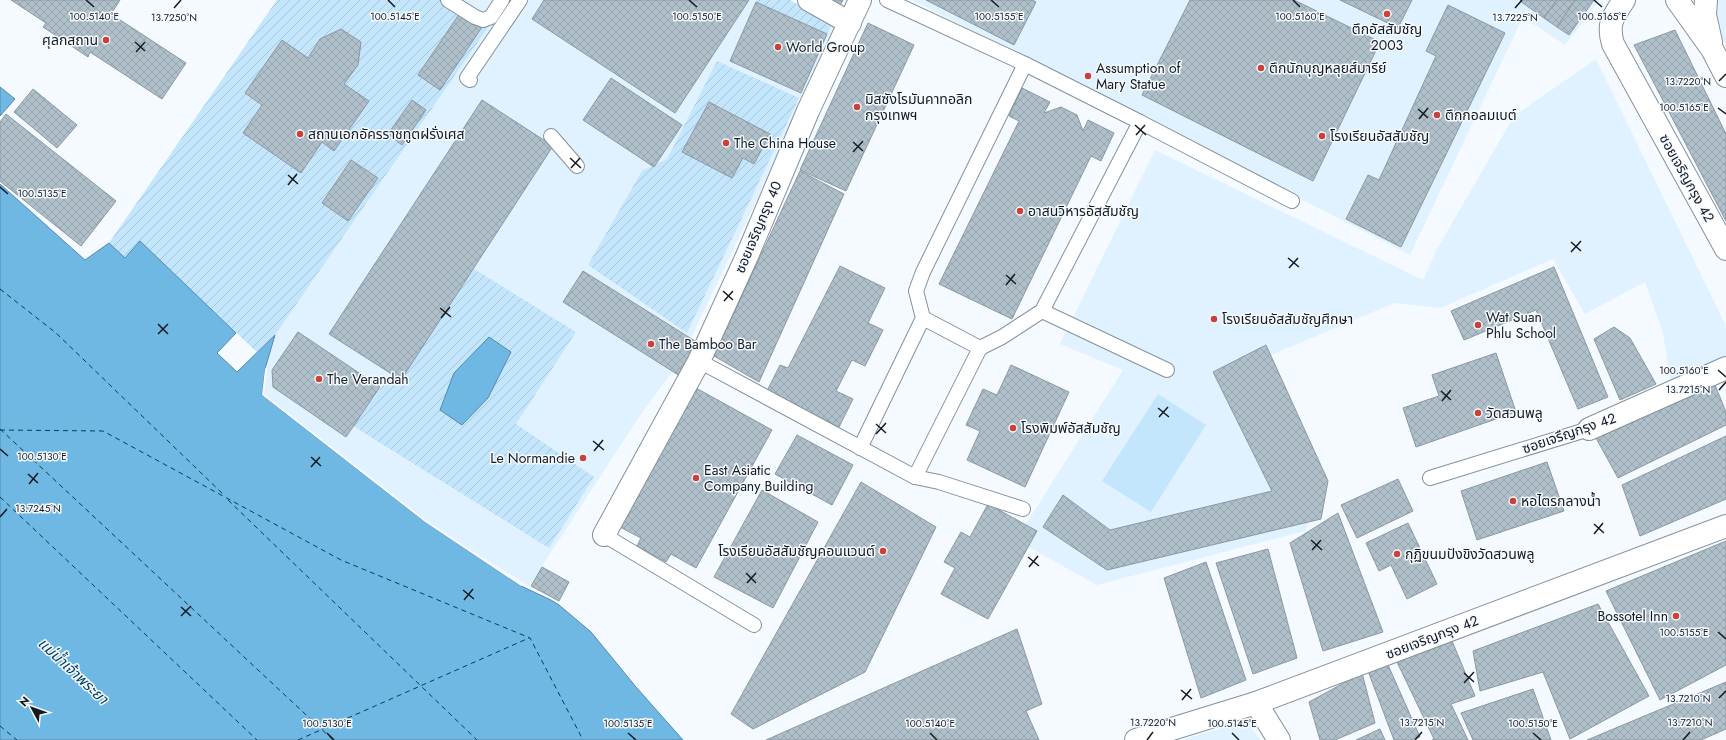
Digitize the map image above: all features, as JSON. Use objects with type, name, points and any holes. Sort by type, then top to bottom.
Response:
[{"type":"street","points":[[809,0],[850,23]]},
{"type":"street","name":"ซอยเจริญกรุง 40","points":[[604,535],[699,361],[747,256],[808,112],[860,0]]},
{"type":"street","name":"ซอยเจริญกรุง 42","points":[[1624,0],[1611,20],[1610,34],[1613,44],[1726,249]]},
{"type":"street","points":[[1678,0],[1689,0]]},
{"type":"street","points":[[1678,0],[1712,49],[1726,76]]},
{"type":"street","points":[[1706,0],[1705,15],[1712,49]]},
{"type":"street","name":"ซอยเจรืญกรุง 42","points":[[1589,429],[1726,368]]},
{"type":"street","name":"ซอยเจริญกรุง 42","points":[[1136,740],[1163,736],[1256,703],[1726,526]]},
{"type":"street","points":[[1256,703],[1278,740]]},
{"type":"lane","points":[[448,0],[475,17],[483,20],[491,17],[502,0]]},
{"type":"lane","points":[[470,80],[467,78],[520,0]]},
{"type":"lane","points":[[886,0],[1025,64],[1292,201]]},
{"type":"lane","points":[[860,448],[923,318],[916,291],[923,272],[1025,64]]},
{"type":"lane","points":[[915,477],[980,348],[1002,337],[1042,312],[1140,122]]},
{"type":"lane","points":[[551,136],[577,166]]},
{"type":"lane","points":[[1042,312],[1167,370]]},
{"type":"lane","points":[[923,318],[980,348]]},
{"type":"lane","points":[[699,361],[915,477],[939,482],[1023,509]]},
{"type":"lane","name":"ซอยเจรืญกรุง 42","points":[[1430,478],[1589,429]]},
{"type":"lane","points":[[604,535],[754,625]]},
{"type":"shaded area","points":[[277,0],[790,0],[839,28],[691,338],[695,341],[639,417],[529,586],[425,522],[262,395],[265,369],[274,335],[257,352],[140,242],[109,243]]},
{"type":"shaded area","name":"สถานเอกอัครราชทูตฝรั่งเศส","points":[[277,0],[444,0],[489,26],[275,335],[257,352],[140,242],[125,259],[109,243]]},
{"type":"shaded area","points":[[757,0],[790,0],[832,24],[827,34],[756,2]]},
{"type":"shaded area","name":"โรงเรียนอัสสัมชัญ","points":[[912,0],[1600,0],[1565,45],[1523,17],[1410,255]]},
{"type":"shaded area","points":[[1718,0],[1726,0],[1726,45],[1719,33],[1715,9]]},
{"type":"shaded area","name":"โรงเรียนอัสสัมชัญศึกษา","points":[[1596,59],[1726,326],[1726,365],[1672,390],[1663,333],[1645,282],[1585,314],[1553,259],[1440,308],[1394,303],[1257,361],[1323,495],[1305,531],[1097,585],[1016,540],[1123,370],[1060,344],[1155,150],[1423,280],[1437,249],[1514,116]]},
{"type":"shaded area","points":[[717,61],[799,98],[687,333],[588,265],[642,171],[667,159]]},
{"type":"shaded area","points":[[471,267],[576,332],[516,424],[594,477],[549,548],[353,426]]},
{"type":"shaded area","points":[[1158,394],[1206,425],[1151,512],[1102,481]]},
{"type":"shaded area","points":[[1247,720],[1260,740],[1182,740]]},
{"type":"water","points":[[0,87],[15,99],[0,116]]},
{"type":"water","name":"แม่น้ำเจ้าพระยา","points":[[0,184],[85,260],[109,243],[125,258],[140,241],[236,333],[217,353],[237,372],[275,335],[265,369],[262,395],[425,522],[521,586],[559,605],[591,632],[636,687],[683,740],[0,740]]},
{"type":"water","points":[[489,337],[511,352],[488,398],[462,425],[440,410],[454,373]]},
{"type":"pier","points":[[268,364],[264,394],[426,520],[522,584],[521,586],[425,522],[262,395],[265,369]]},
{"type":"building","name":"ศุลกสถาน","points":[[11,0],[120,0],[111,14],[186,63],[162,99],[90,52],[88,57],[43,27],[46,23]]},
{"type":"building","points":[[544,0],[749,0],[675,113],[532,19]]},
{"type":"building","points":[[826,0],[843,0],[839,7]]},
{"type":"building","points":[[926,0],[1032,0],[1036,2],[1014,45]]},
{"type":"building","name":"ตึกนักบุญหลุยส์มารีย์","points":[[1190,0],[1294,0],[1380,42],[1313,181],[1142,95]]},
{"type":"building","name":"ตึกอัสสัมชัญ 2003","points":[[1340,0],[1412,0],[1398,28]]},
{"type":"building","points":[[1557,0],[1544,18],[1520,1]]},
{"type":"building","points":[[1557,0],[1575,0],[1557,27],[1544,18]]},
{"type":"building","points":[[1575,0],[1594,0],[1569,35],[1557,27]]},
{"type":"building","name":"World Group","points":[[756,2],[827,34],[801,93],[730,61]]},
{"type":"building","name":"ตึกกอลมเบต์","points":[[1448,5],[1505,33],[1401,247],[1346,219],[1368,175],[1379,180],[1436,56],[1426,51]]},
{"type":"building","points":[[460,13],[482,27],[440,90],[418,75]]},
{"type":"building","name":"มิสซังโรมันคาทอลิก กรุงเทพฯ","points":[[868,23],[914,45],[846,191],[800,170]]},
{"type":"building","points":[[341,29],[361,42],[358,65],[344,84],[369,101],[334,151],[322,142],[301,173],[243,133],[262,105],[245,93],[282,40],[308,58],[320,39]]},
{"type":"building","points":[[1675,30],[1726,134],[1726,221],[1634,45]]},
{"type":"building","points":[[611,78],[682,125],[654,167],[583,120]]},
{"type":"building","name":"อาสนวิหารอัสสัมชัญ","points":[[1022,88],[1050,102],[1044,113],[1061,107],[1077,115],[1083,131],[1088,120],[1114,133],[1101,161],[1091,156],[1012,319],[939,284],[1019,121],[1009,116]]},
{"type":"building","points":[[33,89],[77,125],[57,148],[14,112]]},
{"type":"building","points":[[412,100],[426,110],[402,145],[388,134]]},
{"type":"building","points":[[482,100],[553,146],[401,380],[329,334]]},
{"type":"building","name":"The China House","points":[[709,102],[770,134],[754,164],[743,158],[732,178],[682,152]]},
{"type":"building","points":[[6,114],[116,201],[81,246],[0,181],[0,122]]},
{"type":"building","points":[[351,160],[378,178],[348,221],[322,203]]},
{"type":"building","points":[[800,171],[844,194],[759,382],[714,356]]},
{"type":"building","points":[[840,266],[885,288],[868,323],[883,330],[865,366],[852,360],[836,391],[853,399],[839,427],[767,391],[780,365],[788,368]]},
{"type":"building","name":"Wat Suan Phlu School","points":[[1554,267],[1608,397],[1578,409],[1536,310],[1464,340],[1451,311]]},
{"type":"building","points":[[583,271],[703,346],[683,378],[563,302]]},
{"type":"building","points":[[1614,327],[1630,338],[1656,384],[1620,400],[1594,339]]},
{"type":"building","name":"The Verandah","points":[[298,332],[380,387],[346,437],[273,387],[272,370]]},
{"type":"building","points":[[1266,345],[1328,481],[1321,519],[1107,570],[1043,527],[1063,495],[1110,530],[1272,491],[1213,372]]},
{"type":"building","points":[[1496,353],[1516,412],[1416,447],[1403,408],[1439,396],[1432,375]]},
{"type":"building","name":"โรงพิมพ์อัสสัมชัญ","points":[[1011,365],[1069,392],[1025,487],[967,460],[980,431],[966,425],[983,389],[997,395]]},
{"type":"building","points":[[1715,385],[1726,412],[1726,425],[1618,478],[1596,438]]},
{"type":"building","name":"East Asiatic Company Building","points":[[696,388],[772,430],[696,568],[671,554],[666,562],[637,546],[641,538],[620,527]]},
{"type":"building","points":[[797,435],[853,465],[832,505],[775,474]]},
{"type":"building","points":[[1726,436],[1726,499],[1640,536],[1622,485]]},
{"type":"building","name":"หอไตรกลางน้ำ","points":[[1547,462],[1564,511],[1477,540],[1461,491]]},
{"type":"building","name":"กุฏิขนมปังขิงวัดสวนพลู","points":[[1398,479],[1413,511],[1357,538],[1341,505]]},
{"type":"building","points":[[861,482],[936,527],[865,672],[753,729],[731,714]]},
{"type":"building","points":[[762,490],[818,522],[773,608],[714,577]]},
{"type":"building","points":[[988,504],[1037,531],[988,619],[941,594],[955,568],[944,562],[961,532],[970,537]]},
{"type":"building","points":[[1338,513],[1383,632],[1323,651],[1290,543]]},
{"type":"building","name":"กุฏิขนมปังขิงวัดสวนพลู","points":[[1408,523],[1437,584],[1407,599],[1391,565],[1379,571],[1366,543]]},
{"type":"building","points":[[1726,541],[1726,665],[1660,700],[1606,591]]},
{"type":"building","points":[[1268,549],[1297,658],[1253,674],[1216,563]]},
{"type":"building","points":[[1206,562],[1246,680],[1201,698],[1164,578]]},
{"type":"building","points":[[542,567],[569,582],[559,601],[531,586]]},
{"type":"building","points":[[1598,604],[1649,696],[1570,739],[1543,672],[1480,691],[1473,651]]},
{"type":"building","points":[[1017,629],[1042,704],[1026,711],[1039,740],[766,740]]},
{"type":"building","points":[[1452,641],[1475,696],[1451,704],[1468,740],[1432,740],[1434,739],[1396,660]]},
{"type":"building","points":[[1388,665],[1420,737],[1410,740],[1394,740],[1368,671]]},
{"type":"building","points":[[1362,673],[1375,723],[1335,740],[1320,740],[1309,702]]},
{"type":"building","points":[[1726,682],[1726,729],[1701,740],[1587,740]]},
{"type":"building","points":[[1533,689],[1551,740],[1473,740],[1461,713]]},
{"type":"building","points":[[1380,729],[1385,740],[1356,740]]},
{"type":"ferry route","points":[[0,289],[56,333],[225,496]]},
{"type":"ferry route","points":[[0,429],[333,740]]},
{"type":"ferry route","points":[[0,430],[103,431],[341,560],[530,638],[583,740]]},
{"type":"ferry route","points":[[0,497],[257,740]]},
{"type":"ferry route","points":[[228,500],[477,740]]},
{"type":"ferry route","points":[[298,740],[529,638]]},
{"type":"ferry route","points":[[0,726],[17,740]]},
{"type":"place","name":"ตึกอัสสัมชัญ 2003","points":[[1387,14]]},
{"type":"place","name":"ศุลกสถาน","points":[[106,40]]},
{"type":"place","name":"World Group","points":[[778,47]]},
{"type":"place","name":"ตึกนักบุญหลุยส์มารีย์","points":[[1261,68]]},
{"type":"place","name":"Assumption of Mary Statue","points":[[1088,76]]},
{"type":"place","name":"มิสซังโรมันคาทอลิก กรุงเทพฯ","points":[[857,107]]},
{"type":"place","name":"ตึกกอลมเบต์","points":[[1437,115]]},
{"type":"place","name":"สถานเอกอัครราชทูตฝรั่งเศส","points":[[300,134]]},
{"type":"place","name":"โรงเรียนอัสสัมชัญ","points":[[1322,136]]},
{"type":"place","name":"The China House","points":[[726,143]]},
{"type":"place","name":"อาสนวิหารอัสสัมชัญ","points":[[1020,211]]},
{"type":"place","name":"โรงเรียนอัสสัมชัญศึกษา","points":[[1214,319]]},
{"type":"place","name":"Wat Suan Phlu School","points":[[1478,325]]},
{"type":"place","name":"The Bamboo Bar","points":[[651,344]]},
{"type":"place","name":"The Verandah","points":[[319,379]]},
{"type":"place","name":"วัดสวนพลู","points":[[1478,413]]},
{"type":"place","name":"โรงพิมพ์อัสสัมชัญ","points":[[1013,428]]},
{"type":"place","name":"Le Normandie","points":[[583,458]]},
{"type":"place","name":"East Asiatic Company Building","points":[[696,478]]},
{"type":"place","name":"หอไตรกลางน้ำ","points":[[1513,501]]},
{"type":"place","name":"โรงเรียนอัสสัมชัญคอนแวนต์","points":[[883,551]]},
{"type":"place","name":"กุฏิขนมปังขิงวัดสวนพลู","points":[[1397,554]]},
{"type":"place","name":"Bossotel Inn","points":[[1676,616]]}]
